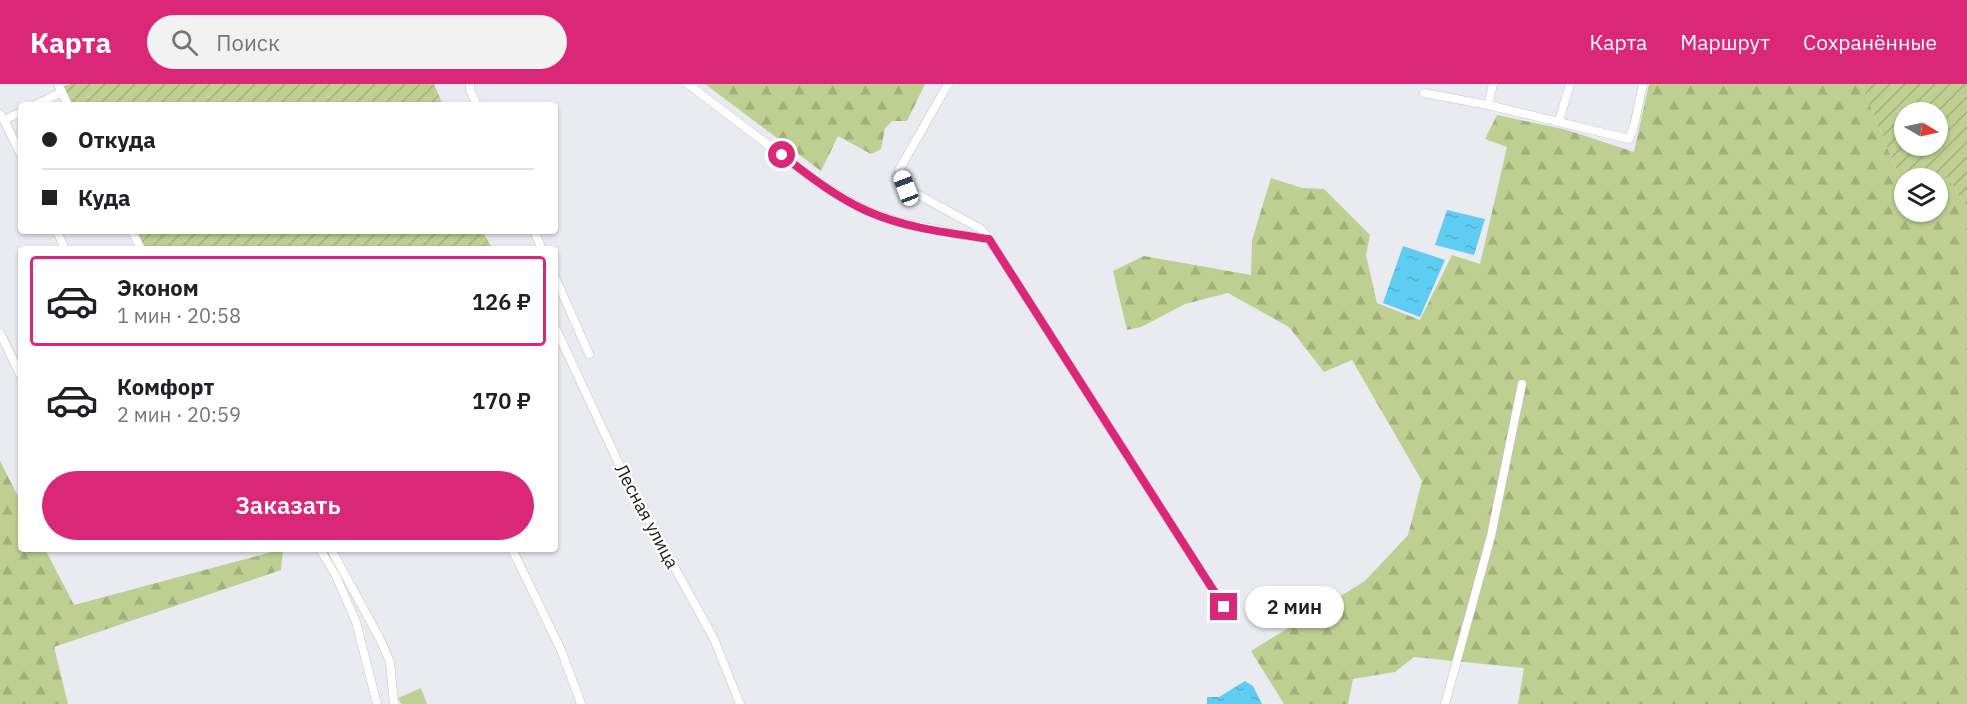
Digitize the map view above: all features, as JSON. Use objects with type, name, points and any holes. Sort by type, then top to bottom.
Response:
[{"type":"street","points":[[470,84],[476,102]]},
{"type":"street","points":[[688,84],[818,183],[867,211],[899,222],[989,239]]},
{"type":"street","points":[[948,84],[899,170],[906,188],[981,228],[1224,607]]},
{"type":"street","points":[[1488,105],[1493,84]]},
{"type":"street","points":[[1559,121],[1570,84]]},
{"type":"street","points":[[1424,93],[1488,105],[1629,139],[1634,126],[1642,84]]},
{"type":"street","points":[[39,102],[60,88],[67,102]]},
{"type":"street","points":[[18,113],[2,117],[18,149]]},
{"type":"street","points":[[558,284],[589,354]]},
{"type":"street","points":[[0,333],[18,370]]},
{"type":"street","name":"Лесная улица","points":[[558,333],[627,481],[714,639],[740,704]]},
{"type":"street","points":[[1445,704],[1491,536],[1522,384]]},
{"type":"street","points":[[322,552],[336,576],[356,622],[376,704]]},
{"type":"street","points":[[333,552],[390,662],[394,704]]},
{"type":"street","points":[[513,552],[561,650],[581,704]]},
{"type":"green space","points":[[71,84],[434,84],[442,102],[64,102],[57,88]]},
{"type":"green space","points":[[705,84],[925,84],[907,121],[892,121],[885,128],[881,149],[871,154],[838,136],[821,171]]},
{"type":"green space","points":[[1649,84],[1861,84],[1896,168],[1894,168],[1894,222],[1948,222],[1948,178],[1967,207],[1967,704],[1518,704],[1524,668],[1414,657],[1395,672],[1353,679],[1348,704],[1284,704],[1251,651],[1365,581],[1408,535],[1422,481],[1352,360],[1324,372],[1289,327],[1228,293],[1185,304],[1141,327],[1127,330],[1113,271],[1144,256],[1251,275],[1252,240],[1271,178],[1302,188],[1324,189],[1370,235],[1366,255],[1377,303],[1420,320],[1452,255],[1480,264],[1507,147],[1485,139],[1497,115],[1567,130],[1634,152]]},
{"type":"green space","points":[[1861,84],[1967,84],[1967,207],[1948,178],[1948,168],[1896,168]]},
{"type":"green space","points":[[138,234],[484,234],[491,246],[144,246]]},
{"type":"green space","points":[[0,461],[18,496],[18,552],[47,552],[74,605],[272,552],[283,552],[281,570],[54,647],[68,704],[0,704]]},
{"type":"green space","points":[[421,688],[427,704],[401,704],[398,698]]},
{"type":"water","points":[[1447,210],[1485,219],[1474,255],[1435,245]]},
{"type":"water","points":[[1403,246],[1445,260],[1420,317],[1383,303]]},
{"type":"water","points":[[1245,681],[1253,686],[1262,704],[1207,704],[1207,697],[1219,697]]},
{"type":"route","points":[[782,155],[818,183],[867,211],[899,222],[989,239],[1224,607]]}]
